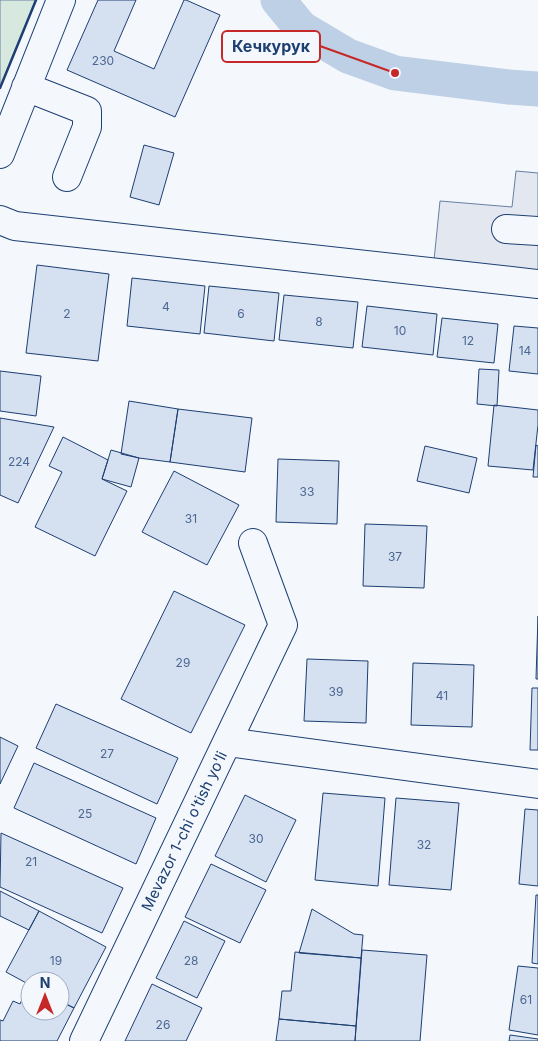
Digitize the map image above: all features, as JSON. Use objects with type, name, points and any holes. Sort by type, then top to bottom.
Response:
[{"type":"street","points":[[0,154],[61,0]]},
{"type":"street","points":[[26,87],[87,112],[87,127],[67,177]]},
{"type":"street","points":[[0,220],[15,226],[538,284]]},
{"type":"street","points":[[506,229],[538,231]]},
{"type":"street","points":[[227,742],[283,625],[253,543]]},
{"type":"street","name":"Mevazor 1-chi o'tish yo'li","points":[[84,1041],[227,742],[538,784]]},
{"type":"shaded area","points":[[0,0],[36,0],[0,88]]},
{"type":"shaded area","points":[[516,171],[538,173],[538,279],[433,270],[440,201],[512,207]]},
{"type":"building","points":[[98,0],[136,0],[114,51],[154,69],[184,0],[220,15],[175,117],[67,70]]},
{"type":"building","points":[[144,145],[174,153],[159,205],[130,197]]},
{"type":"building","points":[[37,265],[109,274],[98,361],[26,353]]},
{"type":"building","points":[[132,278],[205,286],[200,334],[127,326]]},
{"type":"building","points":[[209,286],[279,293],[274,341],[204,333]]},
{"type":"building","points":[[284,295],[358,302],[353,348],[279,340]]},
{"type":"building","points":[[367,306],[437,314],[433,355],[362,347]]},
{"type":"building","points":[[442,318],[498,324],[494,363],[437,357]]},
{"type":"building","points":[[514,326],[538,328],[538,374],[509,371]]},
{"type":"building","points":[[479,369],[499,370],[497,406],[477,404]]},
{"type":"building","points":[[0,371],[41,376],[36,416],[0,411]]},
{"type":"building","points":[[129,401],[178,409],[170,462],[121,454]]},
{"type":"building","points":[[494,405],[538,410],[533,470],[488,466]]},
{"type":"building","points":[[178,409],[252,418],[245,472],[170,462]]},
{"type":"building","points":[[0,418],[54,427],[18,503],[0,495]]},
{"type":"building","points":[[63,437],[108,460],[102,479],[127,491],[95,556],[35,527],[62,472],[49,466]]},
{"type":"building","points":[[536,445],[538,446],[538,477],[533,477]]},
{"type":"building","points":[[425,446],[477,458],[469,493],[417,481]]},
{"type":"building","points":[[111,450],[139,458],[131,487],[102,479]]},
{"type":"building","points":[[278,459],[339,461],[337,524],[276,522]]},
{"type":"building","points":[[174,471],[239,505],[207,565],[142,532]]},
{"type":"building","points":[[365,524],[427,526],[424,588],[363,586]]},
{"type":"building","points":[[174,591],[245,625],[191,733],[121,699]]},
{"type":"building","points":[[538,616],[538,679],[536,679]]},
{"type":"building","points":[[307,659],[368,661],[366,723],[304,721]]},
{"type":"building","points":[[413,663],[474,665],[472,727],[411,725]]},
{"type":"building","points":[[532,688],[538,688],[538,750],[530,750]]},
{"type":"building","points":[[56,704],[178,758],[157,804],[36,748]]},
{"type":"building","points":[[0,737],[18,746],[0,784]]},
{"type":"building","points":[[34,763],[156,818],[136,864],[14,808]]},
{"type":"building","points":[[323,793],[385,798],[378,886],[315,880]]},
{"type":"building","points":[[245,795],[296,820],[266,882],[215,856]]},
{"type":"building","points":[[396,798],[459,803],[451,890],[389,885]]},
{"type":"building","points":[[525,809],[538,810],[538,886],[519,884]]},
{"type":"building","points":[[1,833],[123,888],[102,933],[0,887]]},
{"type":"building","points":[[211,864],[266,890],[240,943],[185,917]]},
{"type":"building","points":[[0,891],[39,911],[29,930],[0,916]]},
{"type":"building","points":[[536,895],[538,895],[538,964],[532,963]]},
{"type":"building","points":[[312,909],[354,934],[363,935],[361,958],[299,953]]},
{"type":"building","points":[[39,911],[106,947],[74,1008],[70,1006],[70,971],[20,971],[20,980],[6,972]]},
{"type":"building","points":[[184,921],[225,941],[197,998],[156,978]]},
{"type":"building","points":[[362,950],[427,955],[420,1041],[355,1041]]},
{"type":"building","points":[[295,952],[361,958],[356,1026],[279,1019],[282,991],[291,991]]},
{"type":"building","points":[[518,966],[538,968],[538,1035],[509,1030]]},
{"type":"building","points":[[152,984],[202,1008],[186,1041],[125,1041]]},
{"type":"building","points":[[13,1001],[20,1004],[20,1021],[67,1021],[57,1041],[0,1041],[0,1020],[3,1021]]},
{"type":"building","points":[[70,1006],[74,1008],[70,1016]]},
{"type":"building","points":[[279,1019],[356,1026],[355,1041],[276,1041]]},
{"type":"building","points":[[510,1035],[538,1039],[538,1041],[509,1041]]},
{"type":"waterway","points":[[278,0],[301,28],[348,56],[395,73],[538,89]]},
{"type":"wall","points":[[0,88],[36,0]]},
{"type":"place","name":"Кечкурук","points":[[395,73]]}]
